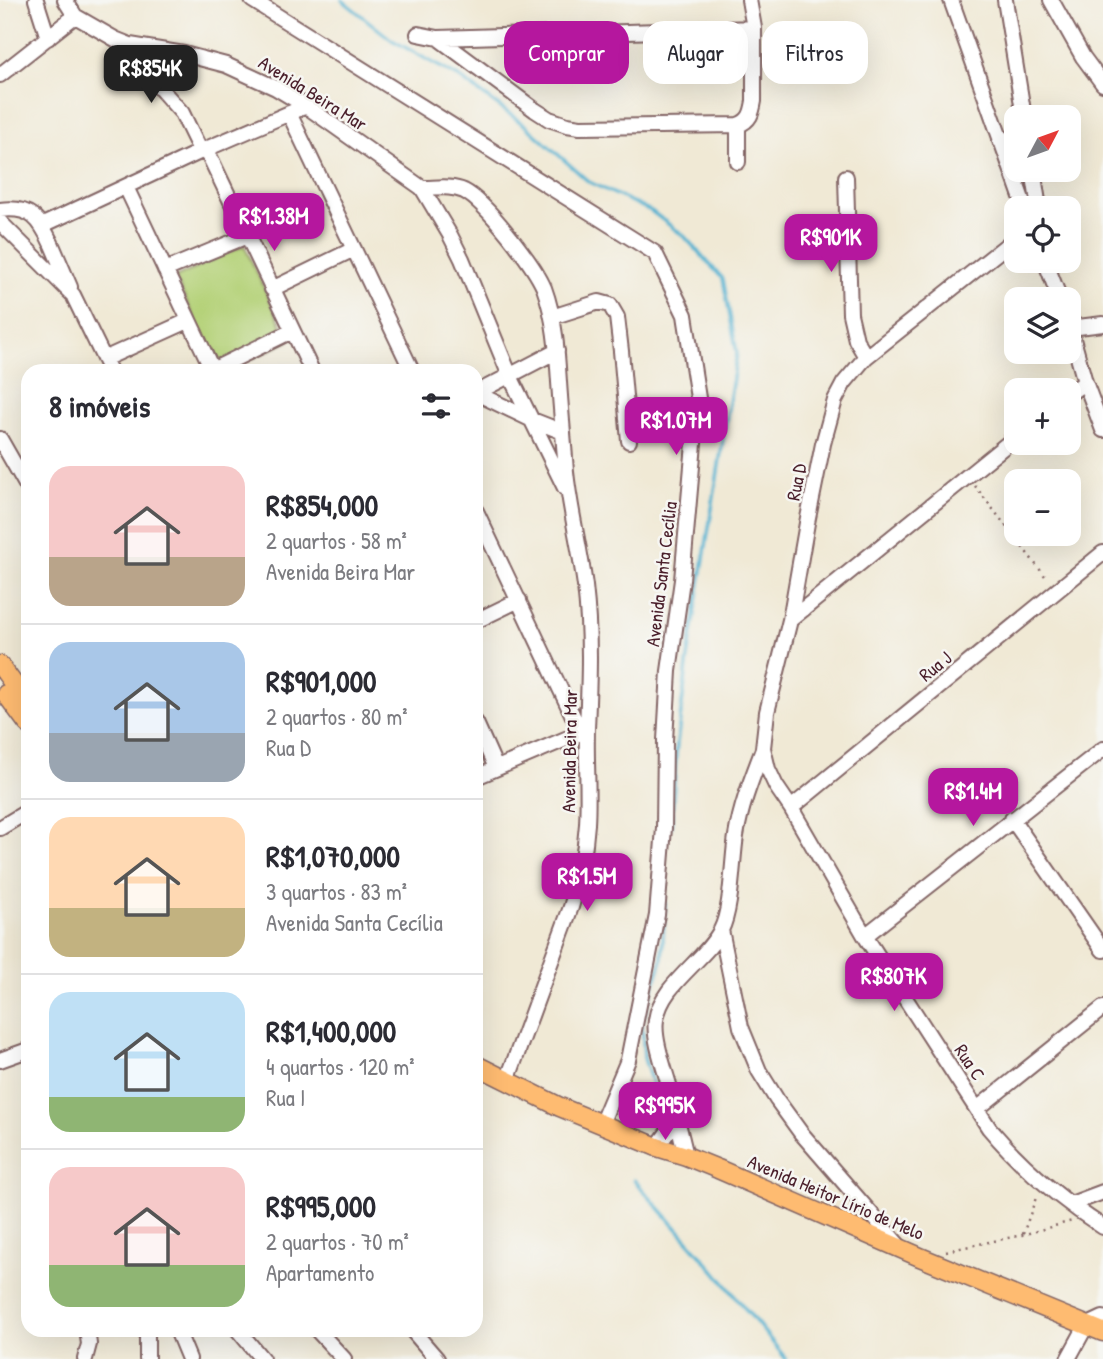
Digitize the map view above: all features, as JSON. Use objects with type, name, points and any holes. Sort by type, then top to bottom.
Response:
[{"type":"main road","points":[[0,665],[21,694]]},
{"type":"main road","points":[[0,686],[21,714]]},
{"type":"main road","name":"Avenida Heitor Lírio de Melo","points":[[483,1069],[631,1137],[686,1156],[1095,1329]]},
{"type":"street","points":[[36,0],[48,38]]},
{"type":"street","name":"Avenida Beira Mar","points":[[65,0],[75,16],[98,31],[130,45],[184,54],[226,65],[262,81],[306,106],[422,188],[462,259],[510,376],[569,495]]},
{"type":"street","name":"Avenida Santa Cecília","points":[[252,0],[655,253],[685,315],[698,398],[682,580],[669,671],[664,828],[657,915],[628,1060],[601,1124]]},
{"type":"street","points":[[438,38],[535,110],[549,119],[567,125],[733,125],[749,119],[752,111],[754,28],[749,0]]},
{"type":"street","points":[[951,0],[1021,196]]},
{"type":"street","points":[[1005,0],[1022,105]]},
{"type":"street","points":[[1052,0],[1083,57],[1103,85]]},
{"type":"street","points":[[0,75],[75,16]]},
{"type":"street","points":[[418,34],[438,38],[754,28]]},
{"type":"street","points":[[130,45],[143,69],[181,113],[204,150],[308,364]]},
{"type":"street","points":[[43,225],[306,106]]},
{"type":"street","points":[[289,113],[409,364]]},
{"type":"street","points":[[733,125],[738,162]]},
{"type":"street","points":[[1000,141],[1004,140]]},
{"type":"street","points":[[846,177],[850,314],[856,340],[866,357]]},
{"type":"street","points":[[126,187],[209,364]]},
{"type":"street","name":"Avenida Beira Mar","points":[[422,188],[454,188],[473,197],[515,244],[538,276],[544,290],[552,317],[557,351],[569,495],[587,608],[590,676],[584,731],[587,825],[578,887],[507,1081]]},
{"type":"street","points":[[0,211],[19,210],[43,225],[107,364]]},
{"type":"street","points":[[0,222],[73,295]]},
{"type":"street","points":[[165,270],[247,236]]},
{"type":"street","name":"Rua D","points":[[791,808],[768,769],[763,748],[764,731],[790,620],[807,523],[835,400],[844,383],[866,357],[1004,247]]},
{"type":"street","points":[[272,289],[354,249]]},
{"type":"street","points":[[552,317],[599,302],[613,308],[619,330],[629,441]]},
{"type":"street","points":[[109,364],[188,321]]},
{"type":"street","points":[[1081,326],[1103,324]]},
{"type":"street","points":[[224,364],[292,331]]},
{"type":"street","points":[[483,390],[557,351]]},
{"type":"street","points":[[1080,364],[1103,430]]},
{"type":"street","points":[[1081,385],[1085,382]]},
{"type":"street","points":[[483,396],[563,432]]},
{"type":"street","points":[[1,443],[21,476]]},
{"type":"street","points":[[790,620],[1004,446]]},
{"type":"street","points":[[483,525],[584,731],[483,774]]},
{"type":"street","name":"Rua J","points":[[791,808],[1103,553]]},
{"type":"street","points":[[483,618],[519,600]]},
{"type":"street","points":[[483,739],[496,768]]},
{"type":"street","points":[[686,1156],[674,1096],[656,1034],[656,1022],[668,993],[721,930],[727,911],[741,812],[763,748]]},
{"type":"street","points":[[865,936],[1103,749]]},
{"type":"street","name":"Rua C","points":[[791,808],[865,936],[989,1128],[1004,1147],[1044,1182],[1103,1227]]},
{"type":"street","points":[[0,828],[21,815]]},
{"type":"street","points":[[1012,819],[1103,950]]},
{"type":"street","points":[[721,930],[741,1027],[759,1071],[801,1133],[903,1250]]},
{"type":"street","points":[[977,1109],[1103,1008]]},
{"type":"street","points":[[0,1060],[21,1052]]},
{"type":"street","points":[[608,1106],[631,1137]]},
{"type":"street","points":[[657,1147],[677,1119]]},
{"type":"street","points":[[1079,1211],[1103,1192]]},
{"type":"street","points":[[1068,1359],[1103,1318]]},
{"type":"street","points":[[85,1359],[88,1337]]},
{"type":"street","points":[[147,1337],[147,1359]]},
{"type":"street","points":[[180,1337],[189,1359]]},
{"type":"street","points":[[244,1337],[262,1359]]},
{"type":"street","points":[[324,1337],[344,1359]]},
{"type":"street","points":[[418,1337],[437,1359]]},
{"type":"path","points":[[967,475],[1057,591]]},
{"type":"path","points":[[1023,1235],[1044,1182]]},
{"type":"path","points":[[945,1251],[1023,1235],[1079,1211]]},
{"type":"green space","points":[[244,245],[289,341],[240,364],[217,364],[175,278]]},
{"type":"waterway","points":[[342,0],[392,40],[460,78],[526,126],[589,182],[651,211],[684,236],[723,279],[737,353],[688,658],[677,743],[671,827]]},
{"type":"waterway","points":[[661,1112],[644,1058],[642,1022],[662,960],[665,901]]},
{"type":"waterway","points":[[634,1180],[714,1270],[786,1359]]}]
